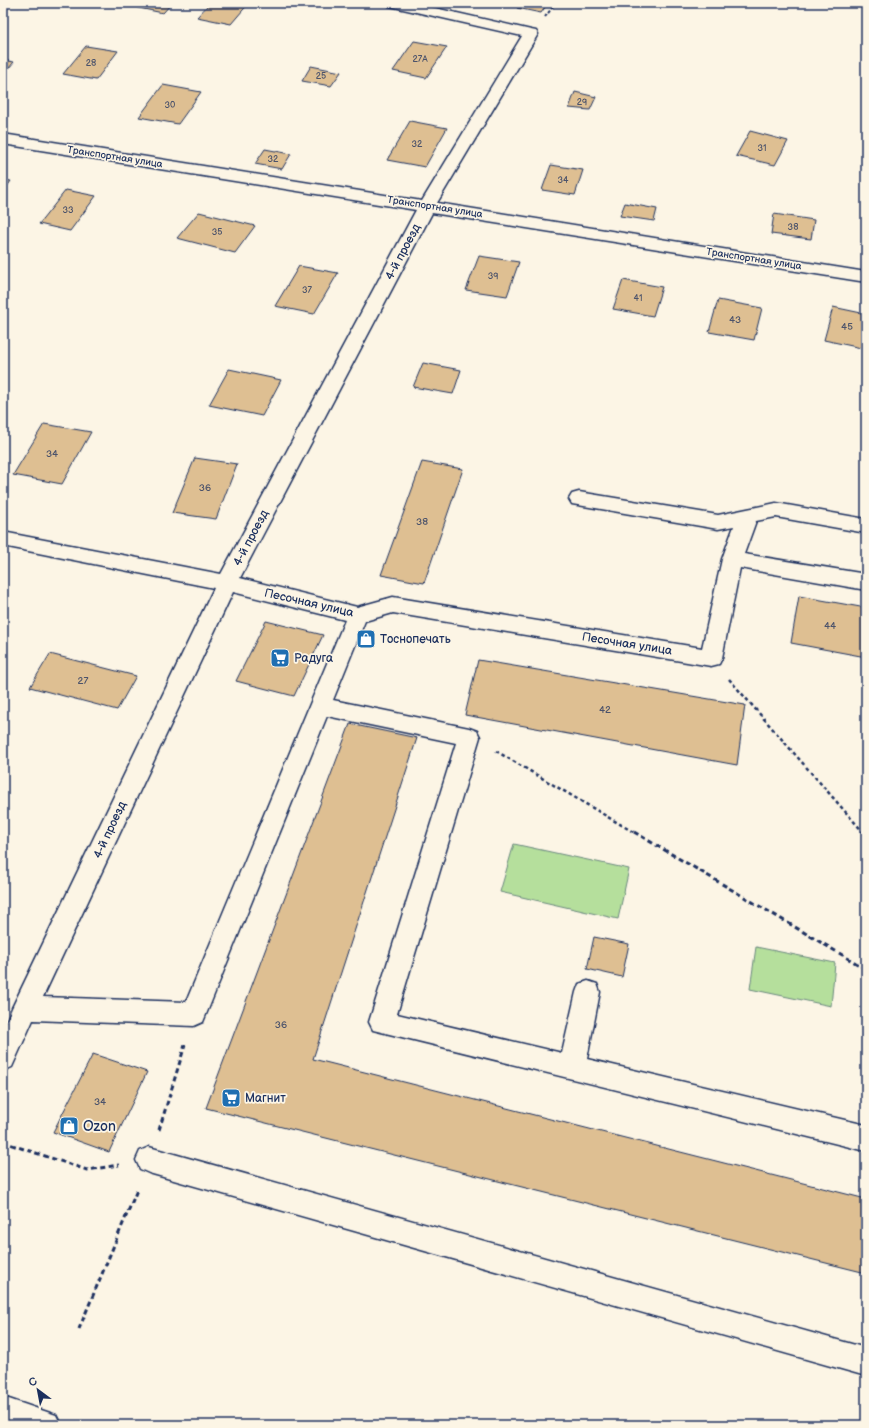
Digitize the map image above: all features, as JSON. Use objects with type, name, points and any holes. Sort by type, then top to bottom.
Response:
[{"type":"street","name":"4-й проезд","points":[[3,1059],[25,1008],[227,583],[427,206],[531,34],[394,3]]},
{"type":"street","name":"Транспортная улица","points":[[3,139],[866,277]]},
{"type":"street","points":[[579,498],[718,522],[776,510],[866,526]]},
{"type":"street","points":[[748,516],[732,559],[866,582]]},
{"type":"street","name":"Песочная улица","points":[[3,539],[227,583],[357,615],[393,606],[711,658],[732,559]]},
{"type":"street","points":[[25,1008],[194,1014],[357,615]]},
{"type":"street","points":[[321,706],[469,737],[382,1022],[866,1138]]},
{"type":"street","points":[[572,1068],[588,992]]},
{"type":"street","points":[[149,1160],[866,1362]]},
{"type":"street","points":[[3,1412],[46,1425]]},
{"type":"path","points":[[727,677],[866,836]]},
{"type":"path","points":[[493,749],[866,970]]},
{"type":"path","points":[[79,1329],[149,1160],[194,1014]]},
{"type":"path","points":[[3,1142],[87,1170],[149,1160]]},
{"type":"green space","points":[[514,844],[629,869],[618,919],[500,892]]},
{"type":"green space","points":[[756,947],[835,963],[831,1006],[750,989]]},
{"type":"building","points":[[131,3],[172,3],[163,13],[129,6]]},
{"type":"building","points":[[210,3],[249,3],[231,24],[197,17]]},
{"type":"building","points":[[521,3],[548,3],[541,13],[517,8]]},
{"type":"building","points":[[414,41],[447,47],[426,78],[393,71]]},
{"type":"building","points":[[86,46],[118,51],[96,80],[63,74]]},
{"type":"building","points":[[3,60],[14,62],[3,75]]},
{"type":"building","points":[[311,66],[341,72],[331,86],[302,81]]},
{"type":"building","points":[[163,85],[201,92],[178,124],[139,117]]},
{"type":"building","points":[[575,92],[596,97],[590,110],[569,108]]},
{"type":"building","points":[[410,121],[447,128],[425,167],[387,160]]},
{"type":"building","points":[[750,131],[788,141],[775,165],[736,156]]},
{"type":"building","points":[[265,149],[291,154],[282,169],[255,164]]},
{"type":"building","points":[[551,165],[583,170],[575,195],[542,190]]},
{"type":"building","points":[[3,180],[11,181],[3,192]]},
{"type":"building","points":[[66,190],[96,196],[70,231],[39,224]]},
{"type":"building","points":[[625,203],[657,209],[654,221],[620,216]]},
{"type":"building","points":[[199,212],[255,226],[235,253],[177,238]]},
{"type":"building","points":[[774,214],[814,220],[811,239],[771,234]]},
{"type":"building","points":[[479,256],[519,262],[507,296],[466,290]]},
{"type":"building","points":[[299,266],[338,273],[314,314],[275,306]]},
{"type":"building","points":[[623,280],[662,287],[653,316],[613,309]]},
{"type":"building","points":[[718,300],[762,308],[754,340],[709,332]]},
{"type":"building","points":[[833,307],[866,314],[866,349],[824,340]]},
{"type":"building","points":[[423,363],[461,370],[453,394],[413,387]]},
{"type":"building","points":[[229,369],[281,380],[262,416],[209,405]]},
{"type":"building","points":[[44,424],[91,432],[62,484],[13,475]]},
{"type":"building","points":[[195,458],[237,464],[216,519],[172,513]]},
{"type":"building","points":[[422,462],[463,469],[424,583],[381,575]]},
{"type":"building","points":[[799,596],[866,608],[866,657],[791,643]]},
{"type":"building","name":"Радуга","points":[[266,621],[323,635],[294,696],[236,681]]},
{"type":"building","name":"Тоснопечать","points":[[365,634],[372,635],[367,645],[360,644]]},
{"type":"building","points":[[50,654],[136,676],[117,710],[30,687]]},
{"type":"building","points":[[478,660],[745,705],[737,765],[465,715]]},
{"type":"building","points":[[350,724],[417,738],[313,1059],[866,1199],[866,1273],[206,1108]]},
{"type":"building","points":[[594,937],[629,944],[622,977],[587,969]]},
{"type":"building","points":[[93,1054],[147,1072],[109,1152],[53,1132]]},
{"type":"railway","points":[[854,3],[866,5]]},
{"type":"place","name":"Тоснопечать","points":[[366,639]]},
{"type":"place","name":"Радуга","points":[[280,658]]},
{"type":"place","name":"Магнит","points":[[231,1098]]},
{"type":"place","name":"Ozon","points":[[69,1126]]}]
